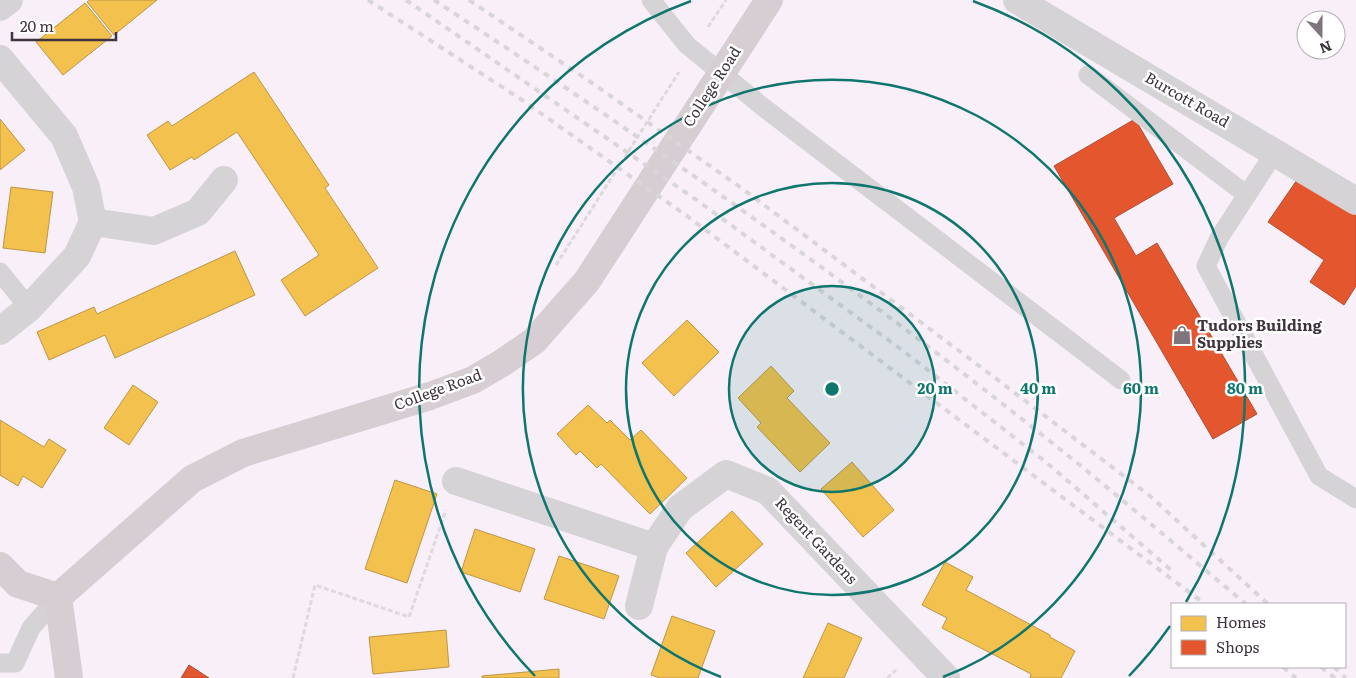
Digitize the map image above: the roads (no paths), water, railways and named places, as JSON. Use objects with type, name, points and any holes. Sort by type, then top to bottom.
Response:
[{"type":"street","points":[[0,7],[9,0]]},
{"type":"street","name":"College Road","points":[[58,597],[192,480],[243,454],[430,396],[472,380],[502,363],[534,341],[586,281],[769,0]]},
{"type":"street","name":"Burcott Road","points":[[1017,0],[1356,201]]},
{"type":"street","points":[[0,58],[64,136],[86,187],[93,222],[77,256],[29,308],[0,332]]},
{"type":"street","points":[[93,222],[154,231],[198,212],[224,180]]},
{"type":"street","name":"Regent Gardens","points":[[639,606],[654,547],[680,508],[726,474],[768,491],[946,678]]},
{"type":"street","points":[[456,481],[654,547]]},
{"type":"street","points":[[0,566],[18,584],[58,597],[69,678]]},
{"type":"lane","points":[[651,0],[687,45],[748,94],[1121,380]]},
{"type":"lane","points":[[1088,75],[1247,195]]},
{"type":"lane","points":[[1276,152],[1219,238],[1206,266],[1319,476],[1356,498]]},
{"type":"lane","points":[[0,272],[29,308]]},
{"type":"lane","points":[[0,662],[15,663],[31,628],[58,597]]},
{"type":"railway","points":[[368,0],[519,98],[687,216],[1204,603]]},
{"type":"railway","points":[[406,0],[698,201],[902,350],[1047,463],[1171,570]]},
{"type":"railway","points":[[434,0],[676,163],[912,335],[1066,454],[1245,603]]},
{"type":"railway","points":[[469,0],[592,83],[740,187],[994,377],[1150,496],[1267,603]]},
{"type":"railway","points":[[1284,668],[1296,678]]},
{"type":"railway","points":[[1322,668],[1335,678]]},
{"type":"railway","points":[[1335,668],[1346,678]]},
{"type":"place","name":"Tudors Building Supplies","points":[[1182,335]]}]
